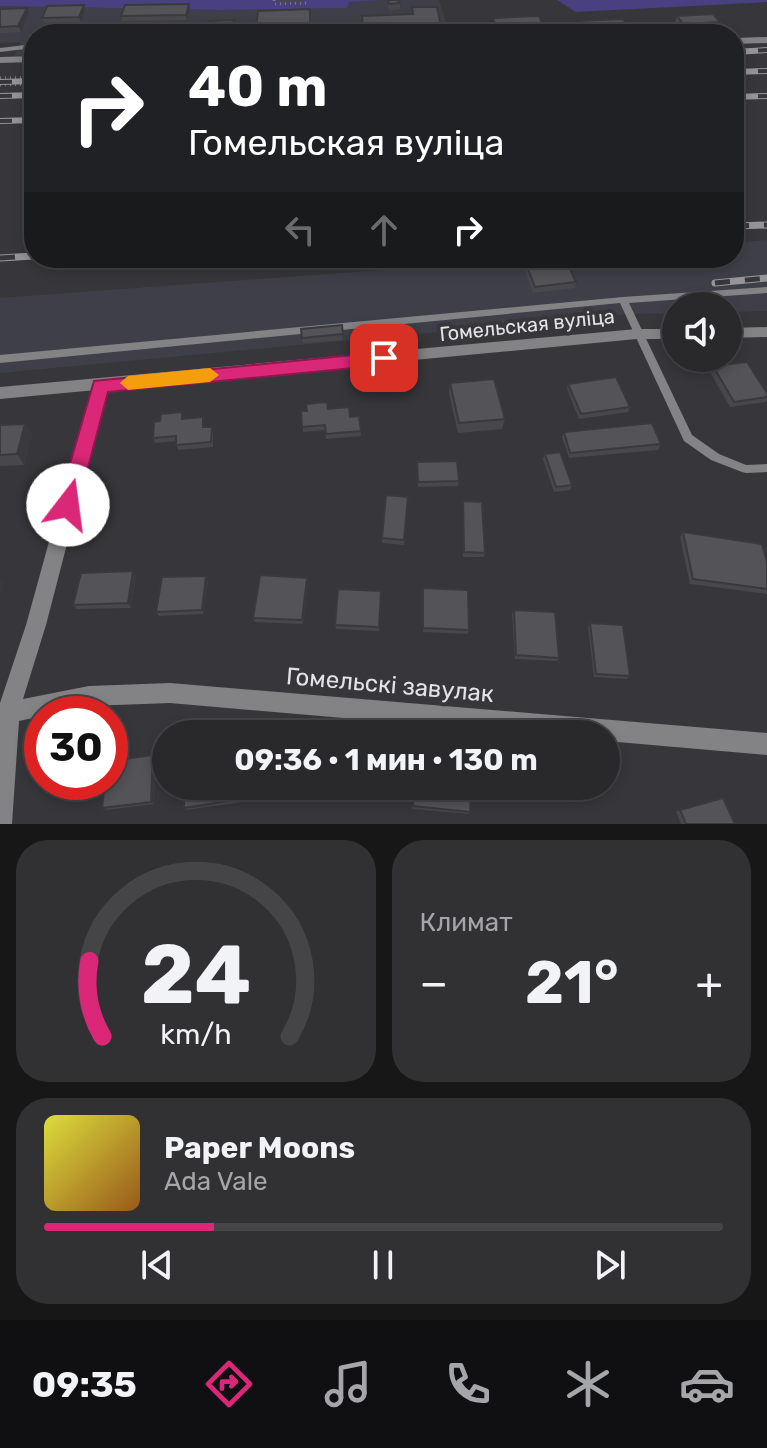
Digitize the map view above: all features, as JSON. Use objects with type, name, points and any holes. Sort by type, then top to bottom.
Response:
[{"type":"street","points":[[744,41],[767,40]]},
{"type":"street","points":[[0,60],[24,59]]},
{"type":"street","points":[[742,333],[767,332]]},
{"type":"street","name":"Гомельская вуліца","points":[[0,393],[662,334]]},
{"type":"street","points":[[1,824],[5,713],[36,625],[100,386]]},
{"type":"street","name":"Гомельскі завулак","points":[[5,713],[89,696],[170,693],[767,744]]},
{"type":"lane","points":[[0,50],[24,47]]},
{"type":"lane","points":[[0,359],[623,300],[767,290]]},
{"type":"lane","points":[[623,300],[688,438],[715,457],[746,469],[767,468]]},
{"type":"path","points":[[274,0],[274,4],[307,3],[307,0]]},
{"type":"path","points":[[7,85],[14,69]]},
{"type":"path","points":[[0,78],[24,77]]},
{"type":"path","points":[[0,85],[24,84]]},
{"type":"shaded area","points":[[0,0],[383,0],[349,2],[347,8],[221,10],[0,6]]},
{"type":"shaded area","points":[[439,0],[446,24],[24,24],[24,56],[14,56],[21,42],[0,43],[0,6],[221,10],[347,8],[349,2]]},
{"type":"shaded area","points":[[557,0],[767,0],[767,2],[576,12]]},
{"type":"shaded area","points":[[767,240],[767,311],[742,312],[742,292],[662,292],[662,313],[0,373],[0,298],[411,268],[744,268],[744,242]]},
{"type":"building","points":[[189,4],[186,15],[121,16],[125,5]]},
{"type":"building","points":[[84,5],[79,17],[42,18],[47,6]]},
{"type":"building","points":[[412,7],[437,7],[441,24],[363,24],[362,16],[413,14]]},
{"type":"building","points":[[27,8],[18,26],[0,27],[0,9]]},
{"type":"building","points":[[310,9],[310,24],[256,24],[258,11]]},
{"type":"building","points":[[713,14],[720,22],[683,24],[677,16]]},
{"type":"building","points":[[539,16],[542,24],[495,24],[493,18]]},
{"type":"building","points":[[623,19],[626,24],[580,24],[579,21]]},
{"type":"building","points":[[234,20],[233,24],[208,24],[209,21]]},
{"type":"building","points":[[528,268],[570,268],[576,282],[535,287]]},
{"type":"building","points":[[342,325],[343,334],[302,338],[301,329]]},
{"type":"building","points":[[747,362],[767,397],[734,402],[716,372],[742,372],[742,363]]},
{"type":"building","points":[[616,377],[630,407],[581,414],[568,384]]},
{"type":"building","points":[[494,379],[505,419],[459,423],[450,383]]},
{"type":"building","points":[[327,402],[328,409],[349,407],[350,417],[359,416],[361,431],[326,434],[325,425],[302,427],[301,411],[307,411],[306,404]]},
{"type":"building","points":[[182,412],[182,419],[203,417],[203,427],[212,427],[211,442],[176,445],[176,436],[153,438],[154,422],[160,421],[161,414]]},
{"type":"building","points":[[652,423],[661,444],[570,453],[564,432]]},
{"type":"building","points":[[25,424],[17,454],[0,455],[0,425]]},
{"type":"building","points":[[560,452],[572,485],[556,487],[545,454]]},
{"type":"building","points":[[457,461],[459,481],[418,482],[417,462]]},
{"type":"building","points":[[386,495],[408,497],[404,540],[382,538]]},
{"type":"building","points":[[463,501],[482,502],[485,553],[464,552]]},
{"type":"building","points":[[683,532],[762,544],[767,562],[767,589],[693,579]]},
{"type":"building","points":[[133,571],[128,603],[73,605],[81,573]]},
{"type":"building","points":[[260,575],[307,578],[302,620],[253,618]]},
{"type":"building","points":[[206,576],[202,610],[156,612],[162,577]]},
{"type":"building","points":[[423,588],[468,590],[469,630],[423,628]]},
{"type":"building","points":[[338,589],[381,591],[379,627],[335,625]]},
{"type":"building","points":[[514,610],[555,612],[559,658],[516,655]]},
{"type":"building","points":[[590,623],[623,625],[630,676],[596,674]]},
{"type":"building","points":[[152,755],[151,802],[102,808],[103,800],[128,800],[128,758]]},
{"type":"building","points":[[723,798],[735,824],[686,824],[680,810]]},
{"type":"building","points":[[184,800],[235,800],[184,808]]},
{"type":"building","points":[[413,800],[470,800],[470,812],[413,806]]},
{"type":"railway","points":[[744,51],[767,50]]},
{"type":"railway","points":[[744,72],[767,71]]},
{"type":"railway","points":[[0,82],[24,81]]},
{"type":"railway","points":[[0,96],[24,95]]},
{"type":"railway","points":[[744,97],[767,96]]},
{"type":"railway","points":[[0,121],[24,120]]},
{"type":"railway","points":[[744,226],[767,225]]},
{"type":"railway","points":[[0,258],[24,257]]},
{"type":"railway","points":[[715,283],[767,278]]},
{"type":"slow traffic","points":[[128,383],[210,375]]},
{"type":"route","points":[[68,505],[100,386],[384,358]]}]
